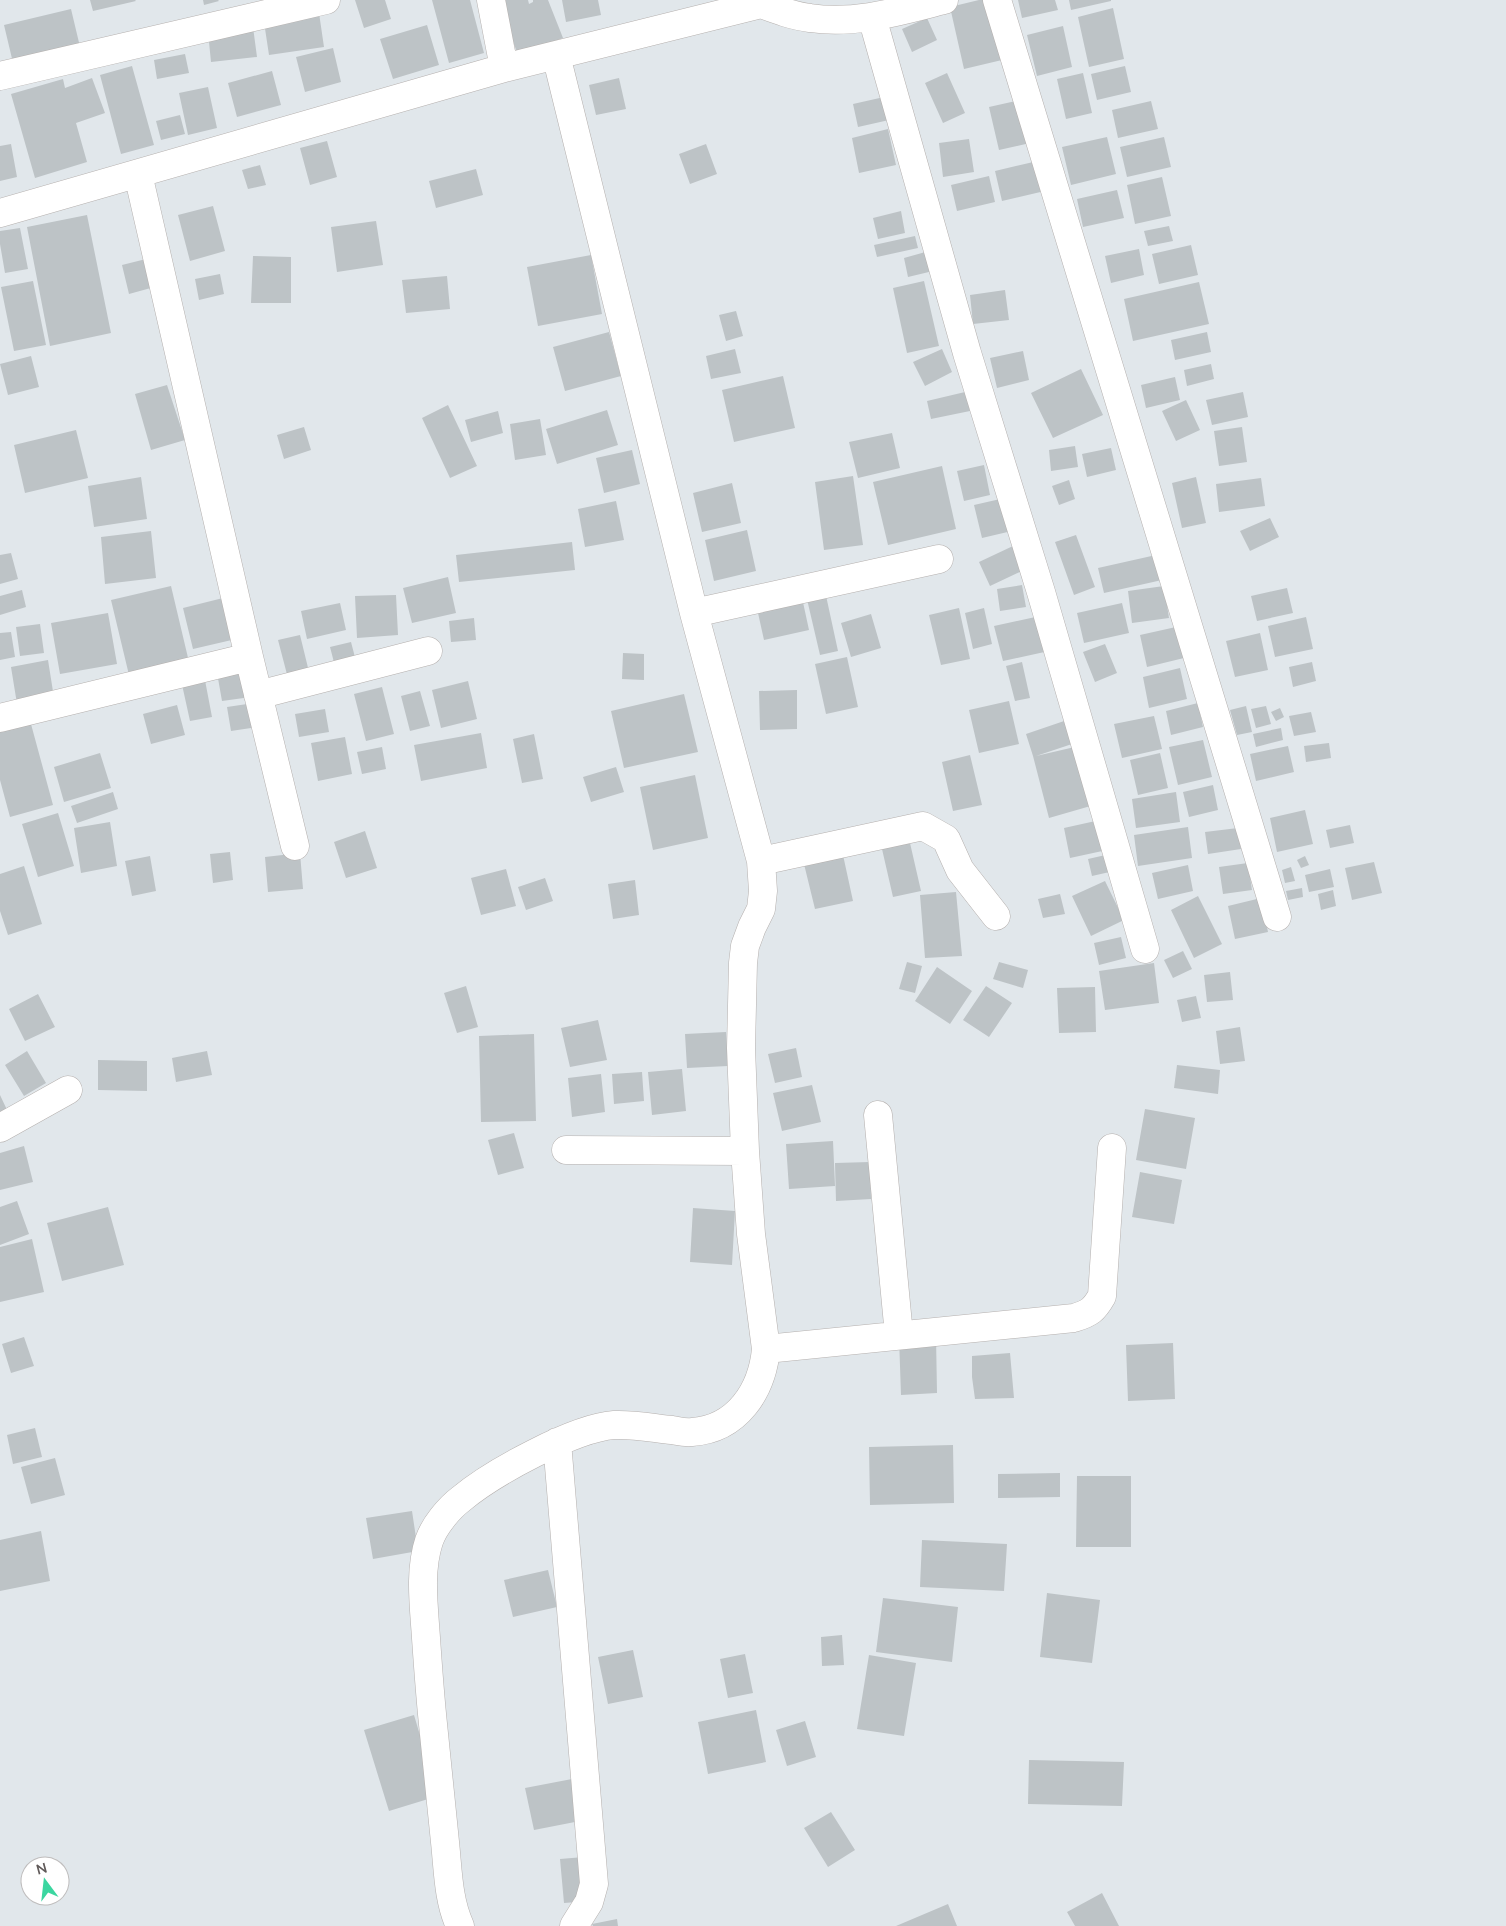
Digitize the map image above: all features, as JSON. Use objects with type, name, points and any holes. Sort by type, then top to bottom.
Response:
[{"type":"street","points":[[0,76],[326,0]]},
{"type":"street","points":[[491,0],[504,68]]},
{"type":"street","points":[[0,213],[504,68],[761,4],[789,14],[836,20],[872,18],[944,0]]},
{"type":"street","points":[[997,0],[1277,917]]},
{"type":"street","points":[[872,18],[967,352],[1041,592],[1145,949]]},
{"type":"street","points":[[460,1926],[450,1896],[431,1709],[424,1565],[429,1539],[442,1518],[460,1499],[491,1477],[557,1442],[589,1430],[614,1425],[691,1433],[728,1422],[742,1409],[759,1380],[764,1365],[766,1349],[751,1234],[745,1152],[741,1048],[743,963],[745,946],[761,909],[763,890],[761,861],[694,613],[556,55]]},
{"type":"street","points":[[138,174],[249,658],[296,846]]},
{"type":"street","points":[[694,613],[940,559]]},
{"type":"street","points":[[258,695],[428,651]]},
{"type":"street","points":[[0,718],[249,658]]},
{"type":"street","points":[[761,861],[923,826],[946,839],[960,870],[996,916]]},
{"type":"street","points":[[0,1128],[68,1090]]},
{"type":"street","points":[[878,1115],[899,1335]]},
{"type":"street","points":[[766,1349],[1074,1318],[1086,1314],[1096,1308],[1102,1296],[1112,1148]]},
{"type":"street","points":[[566,1150],[745,1152]]},
{"type":"street","points":[[557,1442],[594,1884],[589,1902],[574,1926]]},
{"type":"building","points":[[90,0],[135,0],[136,1],[93,11]]},
{"type":"building","points":[[203,0],[218,0],[219,1],[204,5]]},
{"type":"building","points":[[355,0],[385,0],[391,19],[364,28]]},
{"type":"building","points":[[432,0],[470,0],[484,53],[449,63]]},
{"type":"building","points":[[500,0],[528,0],[529,4],[533,0],[548,0],[563,38],[518,55],[503,14]]},
{"type":"building","points":[[562,0],[598,0],[601,15],[566,22]]},
{"type":"building","points":[[987,0],[1002,60],[964,69],[950,7]]},
{"type":"building","points":[[1018,0],[1055,0],[1058,10],[1022,18]]},
{"type":"building","points":[[1069,0],[1111,0],[1111,1],[1071,10]]},
{"type":"building","points":[[1113,8],[1124,59],[1089,67],[1078,17]]},
{"type":"building","points":[[71,9],[81,51],[14,67],[4,25]]},
{"type":"building","points":[[319,13],[324,47],[269,55],[264,22]]},
{"type":"building","points":[[927,18],[937,40],[912,52],[902,29]]},
{"type":"building","points":[[427,25],[439,65],[393,79],[380,39]]},
{"type":"building","points":[[1063,26],[1072,67],[1037,76],[1027,35]]},
{"type":"building","points":[[253,27],[257,57],[211,62],[208,32]]},
{"type":"building","points":[[333,48],[341,82],[305,92],[296,57]]},
{"type":"building","points":[[185,54],[189,73],[157,79],[154,60]]},
{"type":"building","points":[[132,66],[154,145],[121,154],[100,75]]},
{"type":"building","points":[[1125,66],[1131,92],[1097,100],[1091,74]]},
{"type":"building","points":[[272,71],[281,105],[237,117],[228,83]]},
{"type":"building","points":[[947,73],[965,113],[943,123],[925,83]]},
{"type":"building","points":[[1083,73],[1092,113],[1066,119],[1057,79]]},
{"type":"building","points":[[92,78],[105,113],[76,123],[87,162],[35,178],[11,94],[63,79],[65,88]]},
{"type":"building","points":[[619,78],[626,109],[596,115],[589,85]]},
{"type":"building","points":[[208,87],[217,128],[188,135],[179,93]]},
{"type":"building","points":[[893,95],[898,118],[858,127],[853,104]]},
{"type":"building","points":[[1020,100],[1030,143],[999,150],[989,107]]},
{"type":"building","points":[[1151,101],[1158,129],[1118,138],[1112,110]]},
{"type":"building","points":[[180,115],[185,134],[161,140],[156,121]]},
{"type":"building","points":[[888,129],[896,165],[859,173],[852,138]]},
{"type":"building","points":[[1107,137],[1116,174],[1071,185],[1062,147]]},
{"type":"building","points":[[1164,137],[1171,167],[1127,177],[1120,147]]},
{"type":"building","points":[[969,139],[974,172],[943,177],[939,143]]},
{"type":"building","points":[[327,141],[337,177],[310,185],[300,148]]},
{"type":"building","points":[[11,144],[17,177],[0,181],[0,146]]},
{"type":"building","points":[[706,144],[717,174],[690,184],[679,154]]},
{"type":"building","points":[[1042,160],[1049,190],[1002,201],[995,171]]},
{"type":"building","points":[[260,165],[266,185],[248,189],[242,170]]},
{"type":"building","points":[[476,169],[483,195],[436,208],[429,181]]},
{"type":"building","points":[[989,176],[995,202],[957,211],[951,185]]},
{"type":"building","points":[[1162,177],[1171,216],[1135,224],[1127,185]]},
{"type":"building","points":[[1117,190],[1124,218],[1083,227],[1077,199]]},
{"type":"building","points":[[213,206],[225,251],[190,261],[178,215]]},
{"type":"building","points":[[901,211],[905,233],[878,239],[873,218]]},
{"type":"building","points":[[87,215],[111,333],[50,346],[27,227]]},
{"type":"building","points":[[376,221],[383,265],[337,272],[331,227]]},
{"type":"building","points":[[1169,226],[1173,241],[1148,246],[1144,231]]},
{"type":"building","points":[[20,228],[28,269],[5,273],[0,244],[0,231]]},
{"type":"building","points":[[915,236],[918,248],[877,257],[874,245]]},
{"type":"building","points":[[1191,245],[1198,275],[1159,284],[1152,254]]},
{"type":"building","points":[[1139,249],[1144,275],[1111,283],[1105,256]]},
{"type":"building","points":[[929,251],[933,271],[908,277],[904,258]]},
{"type":"building","points":[[591,255],[602,314],[538,326],[527,267]]},
{"type":"building","points":[[253,256],[291,257],[291,303],[251,303]]},
{"type":"building","points":[[150,258],[158,286],[129,294],[122,265]]},
{"type":"building","points":[[220,274],[224,294],[199,300],[195,279]]},
{"type":"building","points":[[447,276],[450,309],[406,313],[402,280]]},
{"type":"building","points":[[33,281],[46,345],[14,351],[1,287]]},
{"type":"building","points":[[924,281],[939,346],[907,353],[893,288]]},
{"type":"building","points":[[1199,282],[1209,324],[1133,341],[1124,299]]},
{"type":"building","points":[[1005,290],[1009,320],[973,324],[970,295]]},
{"type":"building","points":[[736,311],[743,336],[726,341],[719,315]]},
{"type":"building","points":[[609,332],[621,376],[565,391],[553,347]]},
{"type":"building","points":[[1207,332],[1211,352],[1175,360],[1171,340]]},
{"type":"building","points":[[735,349],[741,373],[711,379],[706,356]]},
{"type":"building","points":[[942,349],[952,372],[925,386],[913,362]]},
{"type":"building","points":[[1023,351],[1029,380],[997,388],[990,358]]},
{"type":"building","points":[[31,356],[39,387],[8,395],[0,364]]},
{"type":"building","points":[[1211,364],[1214,379],[1187,386],[1184,370]]},
{"type":"building","points":[[1081,369],[1103,415],[1053,438],[1031,393]]},
{"type":"building","points":[[783,376],[795,428],[734,442],[722,390]]},
{"type":"building","points":[[1175,377],[1180,400],[1146,408],[1141,385]]},
{"type":"building","points":[[167,385],[185,440],[151,450],[135,394]]},
{"type":"building","points":[[965,392],[970,411],[931,419],[927,401]]},
{"type":"building","points":[[1243,392],[1248,417],[1212,425],[1206,400]]},
{"type":"building","points":[[1186,400],[1200,430],[1176,441],[1162,411]]},
{"type":"building","points":[[448,405],[477,466],[450,478],[422,418]]},
{"type":"building","points":[[607,410],[618,445],[557,464],[546,429]]},
{"type":"building","points":[[498,411],[503,433],[471,442],[465,420]]},
{"type":"building","points":[[540,419],[546,455],[515,460],[510,424]]},
{"type":"building","points":[[304,427],[311,450],[284,459],[277,435]]},
{"type":"building","points":[[1242,427],[1247,462],[1219,466],[1214,431]]},
{"type":"building","points":[[76,430],[88,478],[25,493],[14,445]]},
{"type":"building","points":[[892,433],[900,468],[858,478],[849,442]]},
{"type":"building","points":[[1075,446],[1078,467],[1051,471],[1049,450]]},
{"type":"building","points":[[1111,448],[1116,470],[1087,477],[1082,454]]},
{"type":"building","points":[[632,450],[640,484],[604,493],[596,458]]},
{"type":"building","points":[[984,465],[990,495],[964,501],[957,471]]},
{"type":"building","points":[[942,466],[956,529],[888,545],[873,482]]},
{"type":"building","points":[[853,476],[863,545],[824,550],[815,482]]},
{"type":"building","points":[[141,477],[147,519],[94,527],[88,486]]},
{"type":"building","points":[[1196,477],[1206,523],[1182,528],[1172,483]]},
{"type":"building","points":[[1261,478],[1265,506],[1219,512],[1216,484]]},
{"type":"building","points":[[1069,480],[1075,499],[1059,505],[1052,486]]},
{"type":"building","points":[[732,483],[741,523],[702,532],[693,493]]},
{"type":"building","points":[[1009,497],[1016,530],[982,538],[974,505]]},
{"type":"building","points":[[616,501],[624,540],[585,547],[578,509]]},
{"type":"building","points":[[1270,518],[1279,537],[1250,551],[1240,531]]},
{"type":"building","points":[[747,530],[756,571],[714,581],[705,540]]},
{"type":"building","points":[[151,531],[156,578],[105,584],[101,537]]},
{"type":"building","points":[[1076,535],[1095,587],[1074,595],[1055,542]]},
{"type":"building","points":[[572,542],[575,570],[459,582],[456,555]]},
{"type":"building","points":[[1013,546],[1024,570],[990,586],[979,562]]},
{"type":"building","points":[[11,553],[18,579],[0,584],[0,555]]},
{"type":"building","points":[[1156,555],[1162,580],[1104,593],[1098,568]]},
{"type":"building","points":[[448,577],[456,613],[412,623],[403,588]]},
{"type":"building","points":[[1022,585],[1026,607],[1000,611],[997,589]]},
{"type":"building","points":[[171,586],[189,662],[129,675],[111,600]]},
{"type":"building","points":[[1164,586],[1169,618],[1132,623],[1128,591]]},
{"type":"building","points":[[1287,588],[1293,613],[1257,621],[1251,596]]},
{"type":"building","points":[[22,590],[26,607],[0,615],[0,596]]},
{"type":"building","points":[[825,591],[838,651],[820,655],[806,595]]},
{"type":"building","points":[[801,593],[809,630],[764,640],[756,604]]},
{"type":"building","points":[[396,595],[398,635],[357,638],[355,596]]},
{"type":"building","points":[[227,597],[236,639],[193,649],[183,608]]},
{"type":"building","points":[[340,603],[346,630],[307,639],[301,611]]},
{"type":"building","points":[[1122,603],[1129,633],[1084,643],[1077,613]]},
{"type":"building","points":[[959,608],[970,659],[941,665],[929,615]]},
{"type":"building","points":[[984,608],[992,644],[973,649],[965,613]]},
{"type":"building","points":[[108,613],[117,664],[60,674],[51,623]]},
{"type":"building","points":[[871,614],[881,648],[851,657],[841,623]]},
{"type":"building","points":[[1040,616],[1049,651],[1003,661],[994,626]]},
{"type":"building","points":[[1306,617],[1313,649],[1275,657],[1268,626]]},
{"type":"building","points":[[474,618],[476,640],[451,642],[449,621]]},
{"type":"building","points":[[40,624],[44,653],[20,656],[16,627]]},
{"type":"building","points":[[1176,627],[1184,658],[1147,667],[1140,635]]},
{"type":"building","points":[[11,632],[15,657],[0,660],[0,633]]},
{"type":"building","points":[[1260,633],[1268,670],[1235,677],[1226,641]]},
{"type":"building","points":[[300,635],[310,676],[289,682],[278,640]]},
{"type":"building","points":[[351,642],[357,665],[336,670],[330,647]]},
{"type":"building","points":[[1105,644],[1117,673],[1095,682],[1083,652]]},
{"type":"building","points":[[623,653],[644,654],[644,680],[622,679]]},
{"type":"building","points":[[847,657],[858,707],[826,714],[815,664]]},
{"type":"building","points":[[48,660],[55,704],[18,710],[11,667]]},
{"type":"building","points":[[1022,662],[1030,698],[1015,701],[1006,666]]},
{"type":"building","points":[[1312,662],[1316,681],[1293,687],[1289,667]]},
{"type":"building","points":[[245,663],[251,697],[222,701],[216,667]]},
{"type":"building","points":[[1180,668],[1187,699],[1149,708],[1143,677]]},
{"type":"building","points":[[204,675],[212,717],[190,721],[181,680]]},
{"type":"building","points":[[468,681],[477,719],[441,728],[432,690]]},
{"type":"building","points":[[382,687],[394,734],[366,741],[354,694]]},
{"type":"building","points":[[797,690],[797,729],[760,730],[759,691]]},
{"type":"building","points":[[420,691],[430,726],[410,731],[401,696]]},
{"type":"building","points":[[684,694],[698,752],[624,768],[611,711]]},
{"type":"building","points":[[1009,701],[1019,744],[979,753],[969,710]]},
{"type":"building","points":[[254,703],[257,727],[231,731],[227,707]]},
{"type":"building","points":[[1198,703],[1203,727],[1171,735],[1166,711]]},
{"type":"building","points":[[177,705],[185,735],[151,744],[143,714]]},
{"type":"building","points":[[1246,706],[1252,732],[1237,735],[1230,710]]},
{"type":"building","points":[[1266,706],[1271,724],[1256,728],[1251,709]]},
{"type":"building","points":[[1280,708],[1284,717],[1276,721],[1271,712]]},
{"type":"building","points":[[325,709],[329,732],[299,737],[295,714]]},
{"type":"building","points":[[1311,712],[1316,732],[1294,736],[1289,716]]},
{"type":"building","points":[[28,713],[53,805],[10,817],[0,780],[0,721]]},
{"type":"building","points":[[1154,716],[1162,749],[1122,758],[1114,724]]},
{"type":"building","points":[[1070,719],[1078,742],[1036,756],[1079,746],[1094,805],[1049,818],[1026,734]]},
{"type":"building","points":[[1281,728],[1283,740],[1256,747],[1253,734]]},
{"type":"building","points":[[481,733],[487,768],[421,781],[414,745]]},
{"type":"building","points":[[534,734],[543,779],[522,783],[513,739]]},
{"type":"building","points":[[345,737],[352,774],[318,781],[311,743]]},
{"type":"building","points":[[1203,740],[1212,777],[1178,785],[1169,747]]},
{"type":"building","points":[[1329,743],[1331,758],[1306,762],[1304,746]]},
{"type":"building","points":[[1288,746],[1294,772],[1256,781],[1250,754]]},
{"type":"building","points":[[382,747],[386,769],[362,774],[357,752]]},
{"type":"building","points":[[100,753],[111,788],[64,802],[54,767]]},
{"type":"building","points":[[1160,753],[1168,788],[1138,795],[1130,760]]},
{"type":"building","points":[[970,755],[982,805],[953,811],[942,762]]},
{"type":"building","points":[[616,767],[624,792],[591,802],[583,777]]},
{"type":"building","points":[[695,775],[708,838],[653,850],[640,787]]},
{"type":"building","points":[[1213,785],[1218,810],[1189,817],[1183,792]]},
{"type":"building","points":[[113,792],[118,809],[77,823],[71,806]]},
{"type":"building","points":[[1176,792],[1180,822],[1136,828],[1132,799]]},
{"type":"building","points":[[1305,810],[1313,844],[1277,852],[1270,818]]},
{"type":"building","points":[[58,813],[74,866],[38,877],[22,824]]},
{"type":"building","points":[[1100,820],[1107,850],[1070,858],[1064,828]]},
{"type":"building","points":[[110,822],[117,866],[81,873],[74,828]]},
{"type":"building","points":[[1350,825],[1354,843],[1330,848],[1326,830]]},
{"type":"building","points":[[1188,827],[1192,858],[1138,866],[1134,835]]},
{"type":"building","points":[[1238,828],[1241,849],[1208,854],[1205,832]]},
{"type":"building","points":[[365,831],[377,868],[346,878],[334,842]]},
{"type":"building","points":[[910,843],[921,891],[893,897],[882,849]]},
{"type":"building","points":[[230,852],[233,880],[213,883],[210,854]]},
{"type":"building","points":[[300,853],[303,889],[268,892],[265,857]]},
{"type":"building","points":[[1110,854],[1114,871],[1092,876],[1088,859]]},
{"type":"building","points":[[843,855],[853,901],[815,909],[804,864]]},
{"type":"building","points":[[150,856],[156,891],[132,896],[125,861]]},
{"type":"building","points":[[1305,856],[1309,865],[1301,868],[1297,860]]},
{"type":"building","points":[[1374,862],[1382,893],[1352,900],[1345,868]]},
{"type":"building","points":[[1248,863],[1252,890],[1223,894],[1219,867]]},
{"type":"building","points":[[1188,865],[1193,891],[1158,899],[1152,873]]},
{"type":"building","points":[[24,866],[42,924],[8,935],[0,911],[0,874]]},
{"type":"building","points":[[1291,867],[1295,881],[1285,883],[1282,870]]},
{"type":"building","points":[[506,869],[516,906],[481,915],[471,878]]},
{"type":"building","points":[[1330,869],[1334,887],[1309,892],[1305,875]]},
{"type":"building","points":[[545,878],[553,901],[526,910],[518,887]]},
{"type":"building","points":[[635,880],[639,915],[613,919],[608,884]]},
{"type":"building","points":[[1105,881],[1124,920],[1091,936],[1072,896]]},
{"type":"building","points":[[1302,888],[1303,897],[1288,900],[1286,891]]},
{"type":"building","points":[[1333,890],[1336,906],[1321,910],[1318,894]]},
{"type":"building","points":[[956,892],[962,956],[925,958],[920,895]]},
{"type":"building","points":[[1060,894],[1065,914],[1043,918],[1038,899]]},
{"type":"building","points":[[1198,896],[1222,944],[1194,958],[1171,910]]},
{"type":"building","points":[[1261,898],[1268,932],[1235,939],[1228,906]]},
{"type":"building","points":[[1121,937],[1126,958],[1099,965],[1094,943]]},
{"type":"building","points":[[1183,951],[1192,969],[1173,978],[1164,960]]},
{"type":"building","points":[[907,962],[922,966],[915,993],[899,989]]},
{"type":"building","points":[[999,962],[1028,970],[1023,988],[993,979]]},
{"type":"building","points":[[1154,963],[1159,1003],[1105,1010],[1099,971]]},
{"type":"building","points":[[937,967],[972,991],[950,1024],[915,1001]]},
{"type":"building","points":[[1230,972],[1233,1000],[1207,1002],[1204,975]]},
{"type":"building","points":[[466,986],[478,1027],[457,1033],[444,993]]},
{"type":"building","points":[[986,986],[1012,1003],[989,1037],[963,1020]]},
{"type":"building","points":[[1095,987],[1096,1032],[1059,1033],[1057,988]]},
{"type":"building","points":[[38,994],[55,1027],[25,1041],[9,1009]]},
{"type":"building","points":[[1196,996],[1201,1018],[1182,1022],[1177,1000]]},
{"type":"building","points":[[598,1020],[607,1060],[570,1067],[561,1028]]},
{"type":"building","points":[[1240,1027],[1245,1061],[1220,1064],[1216,1031]]},
{"type":"building","points":[[726,1032],[728,1066],[687,1068],[685,1034]]},
{"type":"building","points":[[534,1034],[536,1121],[481,1122],[479,1036]]},
{"type":"building","points":[[796,1048],[802,1077],[775,1083],[768,1054]]},
{"type":"building","points":[[27,1051],[46,1083],[24,1096],[5,1065]]},
{"type":"building","points":[[207,1051],[212,1075],[176,1082],[172,1058]]},
{"type":"building","points":[[98,1060],[147,1061],[147,1091],[98,1090]]},
{"type":"building","points":[[1177,1065],[1220,1070],[1218,1094],[1174,1088]]},
{"type":"building","points":[[682,1069],[686,1111],[652,1115],[648,1072]]},
{"type":"building","points":[[642,1072],[644,1101],[614,1104],[612,1074]]},
{"type":"building","points":[[601,1074],[605,1112],[572,1117],[568,1078]]},
{"type":"building","points":[[812,1085],[821,1122],[782,1131],[773,1093]]},
{"type":"building","points":[[0,1095],[8,1112],[0,1116]]},
{"type":"building","points":[[1145,1109],[1195,1118],[1186,1169],[1136,1160]]},
{"type":"building","points":[[514,1133],[524,1168],[498,1175],[488,1140]]},
{"type":"building","points":[[833,1141],[835,1186],[789,1189],[786,1144]]},
{"type":"building","points":[[24,1146],[33,1182],[0,1190],[0,1153]]},
{"type":"building","points":[[870,1162],[871,1199],[836,1201],[835,1163]]},
{"type":"building","points":[[1140,1172],[1182,1180],[1174,1224],[1132,1217]]},
{"type":"building","points":[[17,1201],[29,1234],[0,1245],[0,1207]]},
{"type":"building","points":[[108,1207],[124,1265],[62,1281],[47,1223]]},
{"type":"building","points":[[693,1208],[735,1211],[732,1265],[690,1262]]},
{"type":"building","points":[[32,1239],[44,1292],[0,1302],[0,1247]]},
{"type":"building","points":[[936,1336],[937,1393],[901,1395],[899,1337]]},
{"type":"building","points":[[24,1337],[34,1366],[11,1373],[2,1344]]},
{"type":"building","points":[[1173,1343],[1175,1399],[1128,1401],[1126,1345]]},
{"type":"building","points":[[1010,1353],[1014,1398],[975,1399],[972,1356]]},
{"type":"building","points":[[35,1428],[42,1457],[13,1464],[7,1435]]},
{"type":"building","points":[[953,1445],[954,1503],[870,1505],[869,1447]]},
{"type":"building","points":[[55,1458],[65,1495],[31,1504],[21,1467]]},
{"type":"building","points":[[1060,1473],[1060,1497],[998,1498],[998,1474]]},
{"type":"building","points":[[1077,1476],[1131,1476],[1131,1547],[1076,1547]]},
{"type":"building","points":[[412,1511],[418,1551],[373,1559],[366,1518]]},
{"type":"building","points":[[41,1531],[50,1581],[0,1591],[0,1540]]},
{"type":"building","points":[[922,1540],[1007,1544],[1004,1591],[920,1587]]},
{"type":"building","points":[[548,1570],[557,1607],[513,1617],[504,1580]]},
{"type":"building","points":[[1047,1593],[1100,1600],[1092,1663],[1040,1657]]},
{"type":"building","points":[[883,1598],[958,1607],[952,1662],[876,1652]]},
{"type":"building","points":[[842,1635],[844,1665],[822,1666],[821,1637]]},
{"type":"building","points":[[633,1650],[643,1697],[608,1704],[598,1657]]},
{"type":"building","points":[[745,1654],[753,1693],[728,1698],[720,1659]]},
{"type":"building","points":[[869,1655],[916,1663],[904,1736],[857,1729]]},
{"type":"building","points":[[756,1710],[766,1762],[708,1774],[698,1722]]},
{"type":"building","points":[[414,1715],[438,1796],[389,1811],[364,1730]]},
{"type":"building","points":[[805,1721],[816,1757],[787,1766],[776,1730]]},
{"type":"building","points":[[1029,1760],[1124,1762],[1122,1806],[1028,1804]]},
{"type":"building","points":[[572,1779],[580,1821],[534,1830],[525,1788]]},
{"type":"building","points":[[831,1812],[855,1850],[828,1867],[804,1828]]},
{"type":"building","points":[[584,1857],[589,1901],[564,1903],[560,1859]]},
{"type":"building","points":[[1102,1893],[1119,1926],[1075,1926],[1067,1912]]},
{"type":"building","points":[[948,1904],[957,1926],[896,1926]]},
{"type":"building","points":[[617,1919],[618,1926],[593,1926],[592,1924]]}]
